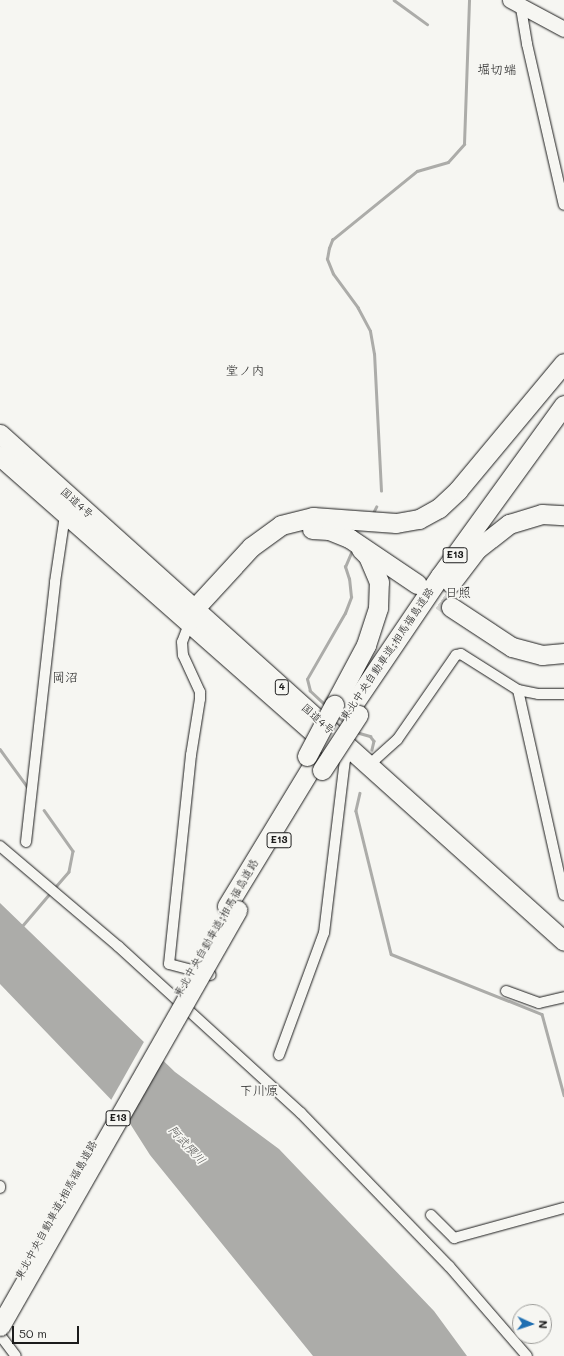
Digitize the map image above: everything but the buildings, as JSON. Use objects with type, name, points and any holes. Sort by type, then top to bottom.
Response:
[{"type":"highway","points":[[196,616],[251,546],[272,530],[302,518],[396,523],[419,519],[439,508],[458,490],[564,363]]},
{"type":"highway","name":"東北中央自動車道;相馬福島道路","points":[[0,1309],[232,908],[240,886],[314,763],[440,576],[564,405]]},
{"type":"highway","name":"東北中央自動車道;相馬福島道路","points":[[352,707],[564,422]]},
{"type":"highway","name":"国道4号","points":[[0,434],[348,755],[564,944]]},
{"type":"highway","name":"国道4号","points":[[0,456],[65,515],[196,616]]},
{"type":"highway","points":[[314,763],[352,707],[386,678],[459,571],[477,549],[509,524],[526,517],[542,514],[564,515]]},
{"type":"highway","points":[[196,616],[259,556],[278,541],[308,530],[329,530],[349,538],[421,579],[362,533],[334,519]]},
{"type":"highway","points":[[349,538],[368,556],[379,582],[380,595],[374,625],[366,645],[352,707]]},
{"type":"highway","points":[[564,643],[542,645],[519,639],[454,603],[512,647],[542,655],[564,653]]},
{"type":"highway","name":"国道4号","points":[[348,755],[369,765],[564,944]]},
{"type":"highway","name":"東北中央自動車道;相馬福島道路","points":[[0,1326],[314,763]]},
{"type":"main road","points":[[517,1],[564,29]]},
{"type":"street","points":[[517,1],[564,205]]},
{"type":"street","points":[[26,842],[55,582],[65,515]]},
{"type":"street","points":[[196,616],[182,642],[183,655],[200,692],[200,699],[191,755],[169,964],[211,975]]},
{"type":"street","points":[[369,765],[397,740],[456,655],[465,655],[502,682],[518,690],[538,694],[564,694]]},
{"type":"street","points":[[518,690],[564,895]]},
{"type":"street","points":[[279,1055],[324,933],[348,755]]},
{"type":"street","points":[[0,846],[44,882],[202,1021],[306,1118],[449,1266],[527,1356]]},
{"type":"street","points":[[506,991],[539,1003],[564,997]]},
{"type":"street","points":[[431,1215],[454,1238],[564,1208]]},
{"type":"street","points":[[0,1335],[16,1356]]},
{"type":"water","name":"阿武隈川","points":[[0,903],[175,1072],[279,1149],[434,1311],[467,1356],[313,1356],[150,1155],[122,1111],[0,984]]},
{"type":"pier","points":[[145,1040],[160,1055],[120,1112],[110,1102]]},
{"type":"waterway","points":[[394,0],[427,24]]},
{"type":"waterway","points":[[381,491],[374,354],[370,331],[358,308],[333,274],[327,259],[332,240],[417,171],[448,162],[464,144],[469,0]]},
{"type":"waterway","points":[[373,513],[376,507]]},
{"type":"waterway","points":[[326,706],[310,691],[307,679],[345,613],[351,597],[349,579],[345,567],[351,553]]},
{"type":"waterway","points":[[336,714],[344,722]]},
{"type":"waterway","points":[[356,732],[370,736],[374,741],[372,750]]},
{"type":"waterway","points":[[0,749],[29,789]]},
{"type":"waterway","points":[[360,793],[356,811],[391,954],[542,1014],[564,1095]]},
{"type":"waterway","points":[[44,810],[73,851],[69,872],[55,888]]},
{"type":"waterway","points":[[22,926],[51,892]]},
{"type":"tunnel","points":[[417,584],[451,607]]},
{"type":"district","name":"堀切端","points":[[497,69]]},
{"type":"district","name":"堂ノ内","points":[[245,370]]},
{"type":"district","name":"日照","points":[[458,592]]},
{"type":"district","name":"岡沼","points":[[65,677]]},
{"type":"district","name":"下川原","points":[[259,1090]]}]
